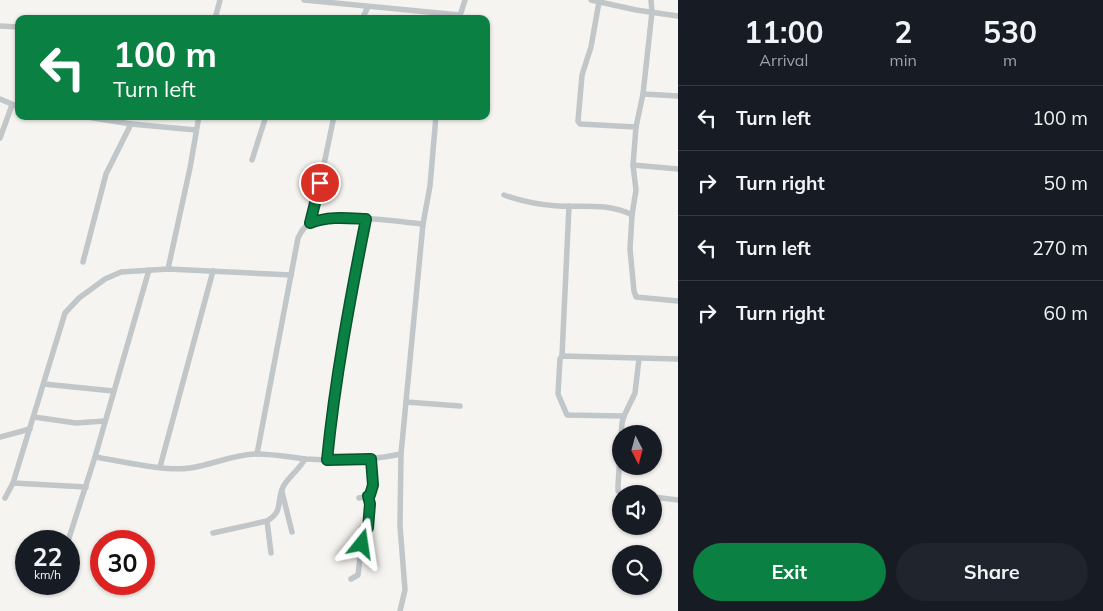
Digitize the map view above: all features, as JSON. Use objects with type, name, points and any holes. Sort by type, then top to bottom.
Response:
[{"type":"street","points":[[216,15],[220,0]]},
{"type":"street","points":[[304,0],[447,15]]},
{"type":"street","points":[[460,15],[465,0]]},
{"type":"street","points":[[591,0],[678,16]]},
{"type":"street","points":[[651,0],[652,12],[643,94],[636,127],[633,165],[636,190],[632,214],[631,275],[636,297],[678,301]]},
{"type":"street","points":[[599,2],[591,47],[582,75],[578,121],[580,124],[636,127]]},
{"type":"street","points":[[364,15],[368,7]]},
{"type":"street","points":[[0,26],[15,27]]},
{"type":"street","points":[[643,94],[678,96]]},
{"type":"street","points":[[0,99],[15,106]]},
{"type":"street","points":[[0,138],[15,108]]},
{"type":"street","points":[[106,120],[196,130]]},
{"type":"street","points":[[168,269],[190,168],[198,120]]},
{"type":"street","points":[[252,160],[265,120]]},
{"type":"street","points":[[310,223],[333,120]]},
{"type":"street","points":[[400,611],[405,590],[400,526],[401,454],[423,224],[430,186],[436,120]]},
{"type":"street","points":[[83,262],[106,174],[131,124]]},
{"type":"street","points":[[633,165],[678,169]]},
{"type":"street","points":[[504,195],[522,201],[569,206],[620,208],[632,214]]},
{"type":"street","points":[[569,206],[562,356],[560,359],[558,394],[566,415],[624,416]]},
{"type":"street","points":[[257,454],[298,238],[303,229],[310,223],[320,219],[336,217],[423,224]]},
{"type":"street","points":[[327,460],[334,396],[366,219]]},
{"type":"street","points":[[5,498],[13,483],[65,312],[79,298],[105,279],[121,272],[168,269],[292,275]]},
{"type":"street","points":[[72,530],[95,457],[149,270]]},
{"type":"street","points":[[160,467],[213,271]]},
{"type":"street","points":[[562,356],[678,359]]},
{"type":"street","points":[[618,485],[620,435],[624,416],[635,393],[639,359]]},
{"type":"street","points":[[44,384],[113,391]]},
{"type":"street","points":[[406,402],[460,406]]},
{"type":"street","points":[[34,417],[76,423],[105,421]]},
{"type":"street","points":[[0,437],[30,429]]},
{"type":"street","points":[[95,457],[160,467],[190,468],[242,455],[257,454],[327,460],[371,459],[401,454]]},
{"type":"street","points":[[213,533],[267,521],[274,517],[279,509],[282,490],[299,469],[305,458]]},
{"type":"street","points":[[360,498],[370,495],[373,485],[371,459]]},
{"type":"street","points":[[13,483],[86,487]]},
{"type":"street","points":[[282,490],[292,532]]},
{"type":"street","points":[[351,579],[358,575],[363,534],[364,530],[368,528],[370,504],[368,496]]},
{"type":"street","points":[[662,499],[678,500]]},
{"type":"street","points":[[267,521],[271,553]]},
{"type":"route","points":[[320,183],[310,223],[320,219],[336,217],[366,219],[345,328],[334,396],[327,460],[371,459],[373,485],[372,492],[368,496],[370,511],[368,515],[368,528],[364,530],[362,544]]}]
